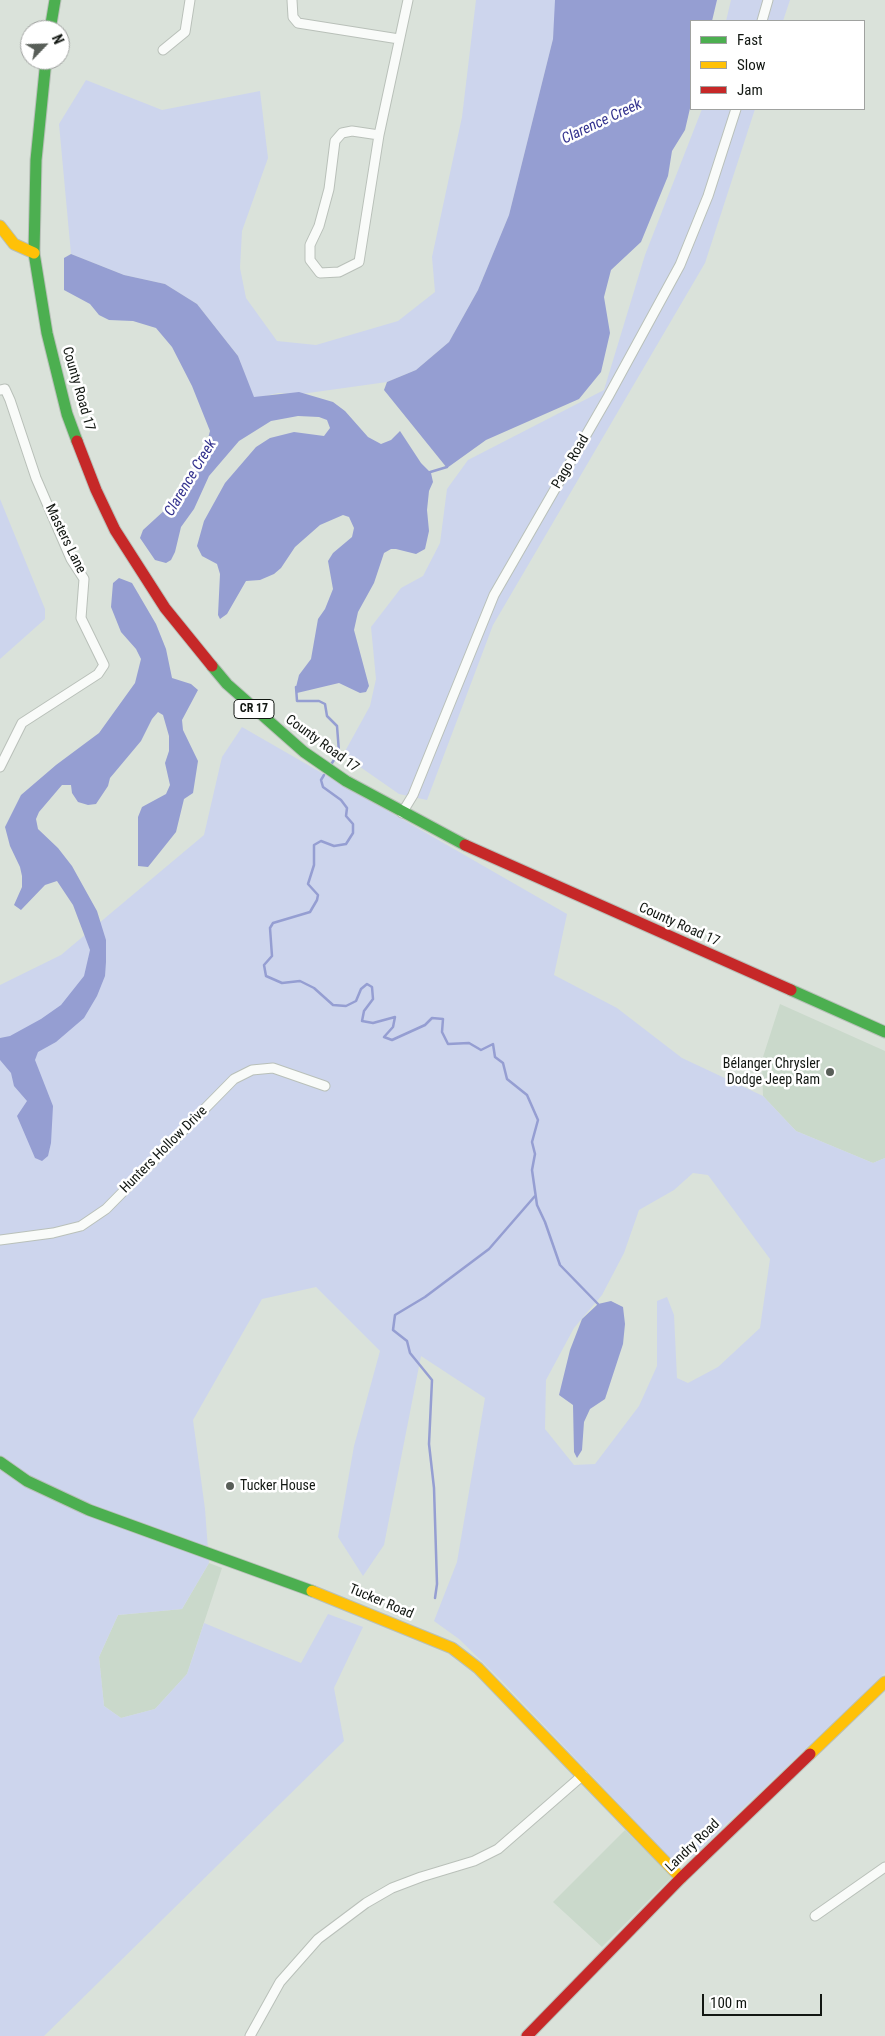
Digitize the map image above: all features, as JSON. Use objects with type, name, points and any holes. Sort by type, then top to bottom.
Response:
[{"type":"main road","points":[[52,20],[55,0]]},
{"type":"main road","name":"County Road 17","points":[[45,70],[36,160],[34,253],[47,333],[67,414],[96,490],[115,530],[165,608],[227,684],[304,752],[346,781],[402,814],[485,855],[885,1032]]},
{"type":"main road","points":[[0,226],[14,244],[34,253]]},
{"type":"main road","name":"Tucker Road","points":[[0,1462],[27,1481],[89,1510],[326,1596],[452,1648],[478,1668],[681,1878]]},
{"type":"main road","name":"Landry Road","points":[[527,2036],[681,1878],[885,1682]]},
{"type":"street","points":[[163,50],[185,32],[190,0]]},
{"type":"street","points":[[292,0],[293,16],[298,23],[398,39]]},
{"type":"street","points":[[379,135],[352,131],[342,133],[335,141],[329,189],[319,226],[310,245],[310,260],[320,273],[339,272],[359,262],[379,135],[398,39],[408,0]]},
{"type":"street","points":[[762,20],[768,0]]},
{"type":"street","name":"Pago Road","points":[[402,814],[413,795],[494,595],[608,397],[680,265],[708,196],[736,110]]},
{"type":"street","name":"Masters Lane","points":[[0,390],[5,389],[36,478],[71,559],[84,579],[81,618],[104,665],[98,674],[22,723],[0,767]]},
{"type":"street","name":"Hunters Hollow Drive","points":[[0,1240],[53,1234],[81,1226],[106,1209],[234,1079],[252,1070],[273,1068],[325,1086]]},
{"type":"street","points":[[250,2036],[280,1982],[318,1939],[366,1903],[392,1888],[474,1861],[498,1849],[582,1775]]},
{"type":"street","points":[[815,1916],[885,1866]]},
{"type":"shaded area","points":[[476,0],[557,0],[553,39],[509,215],[478,290],[449,342],[416,370],[387,382],[301,394],[278,393],[257,398],[253,397],[238,356],[197,304],[165,284],[124,275],[71,254],[59,124],[86,80],[162,110],[260,91],[268,158],[242,231],[240,268],[246,298],[277,341],[316,345],[398,321],[435,292],[432,257],[462,117]]},
{"type":"shaded area","points":[[731,0],[790,0],[783,20],[726,20]]},
{"type":"shaded area","points":[[702,110],[755,110],[705,263],[493,625],[427,800],[399,794],[343,755],[370,706],[376,679],[371,627],[401,588],[423,576],[440,543],[447,489],[468,460],[604,390],[645,255]]},
{"type":"shaded area","points":[[0,499],[45,609],[45,619],[0,659]]},
{"type":"shaded area","points":[[242,727],[567,914],[554,975],[617,1008],[682,1058],[763,1096],[796,1131],[873,1163],[885,1158],[885,1673],[692,1857],[676,1864],[500,1679],[459,1639],[434,1621],[457,1562],[485,1398],[421,1356],[384,1545],[363,1576],[338,1537],[354,1446],[380,1351],[316,1287],[262,1299],[193,1420],[205,1509],[209,1563],[182,1609],[118,1615],[99,1657],[104,1706],[121,1718],[155,1709],[187,1674],[204,1623],[301,1663],[328,1614],[363,1627],[334,1688],[344,1741],[44,2036],[0,2036],[0,985],[61,955],[204,835],[222,757]],"holes":[[[693,1173],[708,1175],[770,1259],[760,1328],[718,1367],[688,1383],[677,1378],[674,1315],[667,1297],[657,1301],[657,1366],[639,1406],[595,1464],[574,1465],[545,1429],[546,1380],[574,1328],[602,1295],[624,1253],[639,1210],[674,1190]]]},
{"type":"shaded area","points":[[780,1004],[885,1051],[885,1158],[873,1163],[796,1131],[763,1096],[762,1060]]},
{"type":"shaded area","points":[[209,1563],[222,1568],[187,1674],[155,1709],[121,1718],[104,1706],[99,1657],[118,1615],[182,1609]]},
{"type":"shaded area","points":[[625,1830],[672,1877],[602,1947],[553,1902]]},
{"type":"water","points":[[555,0],[717,0],[712,20],[690,20],[690,108],[685,130],[672,151],[668,176],[641,242],[611,270],[604,297],[610,333],[601,372],[579,399],[486,440],[447,468],[384,390],[387,382],[416,370],[449,342],[478,290],[509,215],[553,39]]},
{"type":"water","points":[[71,254],[124,275],[165,284],[197,304],[238,356],[254,397],[299,392],[333,402],[345,411],[368,437],[381,444],[391,440],[400,431],[421,463],[431,473],[433,482],[429,491],[427,510],[429,531],[425,549],[416,554],[396,549],[391,549],[384,553],[374,583],[358,612],[354,630],[369,686],[366,692],[360,693],[339,683],[297,693],[296,687],[299,675],[311,659],[318,619],[325,609],[333,589],[328,561],[333,553],[352,537],[354,528],[349,517],[343,515],[320,525],[295,547],[281,568],[274,574],[260,580],[246,581],[227,614],[220,619],[218,615],[220,574],[217,564],[202,556],[197,546],[204,521],[225,483],[256,447],[270,438],[294,432],[324,436],[330,428],[327,420],[319,417],[298,416],[271,421],[239,441],[209,476],[194,509],[181,527],[175,552],[171,560],[166,563],[155,560],[140,538],[143,530],[167,508],[177,494],[205,449],[210,431],[192,386],[172,347],[156,328],[133,321],[109,320],[99,315],[90,304],[64,290],[64,258]]},
{"type":"water","points":[[119,578],[132,583],[156,624],[166,649],[172,678],[191,684],[198,690],[182,720],[183,730],[198,761],[193,793],[184,799],[176,832],[148,867],[138,866],[138,817],[142,807],[166,794],[170,785],[165,763],[169,751],[169,736],[163,715],[158,712],[152,719],[141,741],[110,778],[108,786],[96,804],[88,805],[78,802],[72,793],[71,785],[62,785],[39,812],[36,819],[38,829],[58,848],[72,866],[97,911],[106,940],[105,976],[97,996],[84,1018],[56,1042],[38,1052],[35,1060],[53,1106],[51,1143],[48,1156],[42,1161],[35,1158],[17,1116],[27,1101],[14,1086],[11,1073],[0,1060],[0,1038],[10,1036],[41,1019],[61,1005],[84,976],[90,950],[73,905],[57,881],[45,885],[21,910],[14,905],[22,887],[22,876],[10,846],[5,827],[21,795],[56,765],[99,733],[135,683],[141,659],[136,649],[121,632],[111,607],[113,583]]},
{"type":"water","points":[[611,1301],[623,1307],[625,1324],[623,1344],[605,1399],[590,1409],[584,1422],[582,1450],[577,1458],[574,1452],[573,1405],[559,1395],[570,1350],[582,1319],[598,1304]]},
{"type":"waterway","name":"Clarence Creek","points":[[427,473],[447,467]]},
{"type":"waterway","points":[[296,687],[297,701],[319,701],[325,704],[327,716],[337,726],[339,752],[332,763]]},
{"type":"waterway","points":[[324,775],[321,780],[323,787],[341,800],[347,808],[346,816],[353,824],[353,833],[346,844],[334,846],[321,841],[314,845],[314,865],[308,884],[318,895],[317,900],[310,912],[273,923],[270,928],[272,956],[264,965],[266,976],[282,983],[300,981],[314,988],[333,1005],[346,1006],[356,1001],[361,989],[367,984],[372,987],[373,999],[364,1011],[362,1021],[373,1023],[395,1017],[393,1027],[384,1037],[392,1040],[425,1025],[432,1018],[443,1019],[442,1032],[448,1044],[469,1043],[481,1050],[493,1044],[495,1057],[503,1063],[507,1079],[527,1095],[538,1120],[532,1142],[535,1154],[532,1170],[537,1205],[560,1265],[598,1304]]},
{"type":"waterway","points":[[435,1598],[437,1584],[434,1488],[429,1444],[432,1380],[410,1353],[407,1341],[393,1330],[395,1315],[425,1297],[489,1249],[535,1196]]},
{"type":"traffic: fast","points":[[52,20],[55,0]]},
{"type":"traffic: fast","points":[[45,70],[36,160],[34,253],[47,333],[67,414],[77,441]]},
{"type":"traffic: fast","points":[[212,666],[227,684],[304,752],[346,781],[465,845]]},
{"type":"traffic: fast","points":[[791,990],[885,1032]]},
{"type":"traffic: fast","points":[[0,1462],[27,1481],[89,1510],[312,1591]]},
{"type":"traffic: slow","points":[[0,226],[14,244],[34,253]]},
{"type":"traffic: slow","points":[[312,1591],[452,1648],[478,1668],[681,1878]]},
{"type":"traffic: slow","points":[[810,1754],[885,1682]]},
{"type":"traffic: jam","points":[[77,441],[96,490],[115,530],[165,608],[212,666]]},
{"type":"traffic: jam","points":[[465,845],[791,990]]},
{"type":"traffic: jam","points":[[527,2036],[681,1878],[810,1754]]},
{"type":"place","name":"Bélanger Chrysler Dodge Jeep Ram","points":[[830,1072]]},
{"type":"place","name":"Tucker House","points":[[230,1486]]}]
